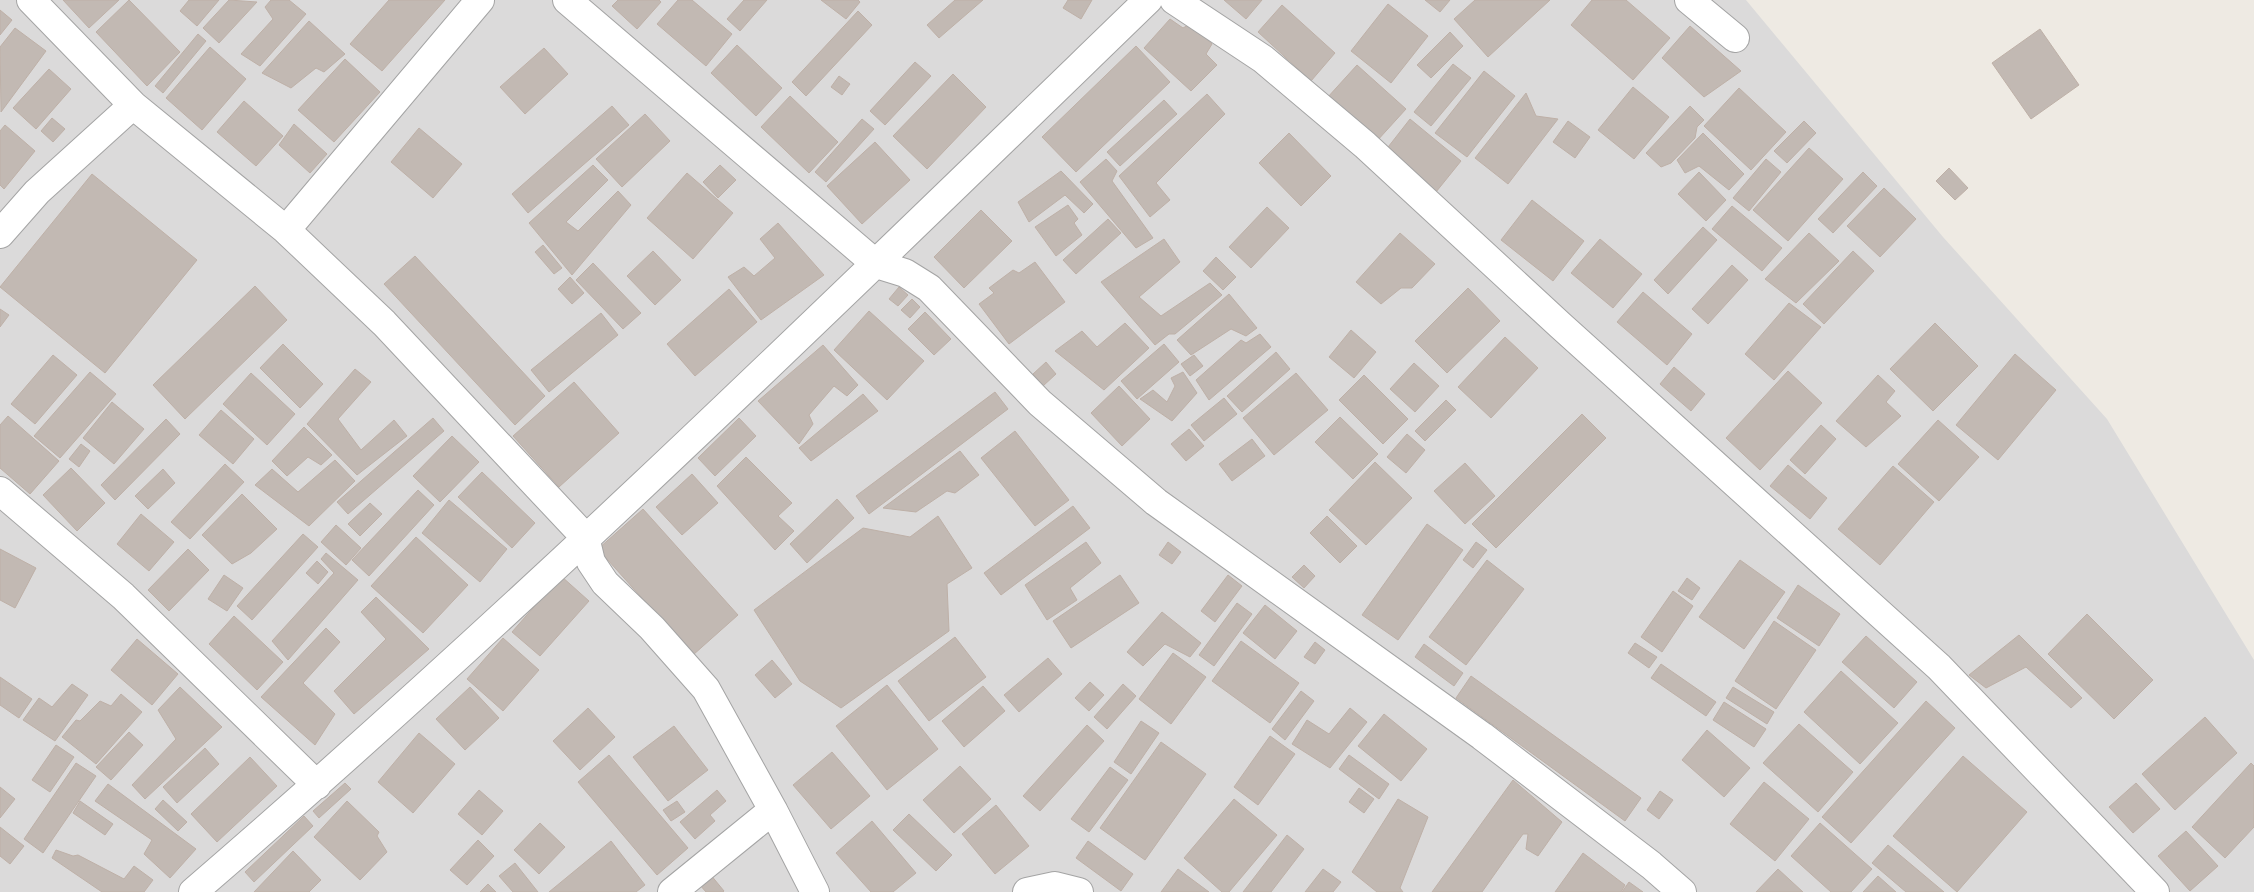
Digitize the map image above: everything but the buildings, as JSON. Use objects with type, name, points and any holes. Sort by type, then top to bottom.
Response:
[{"type":"street","points":[[31,0],[133,105],[286,230],[384,322],[585,537],[591,562],[604,583],[652,628],[706,689],[773,810],[815,892]]},
{"type":"street","points":[[286,230],[480,0]]},
{"type":"street","points":[[567,0],[876,264],[905,273],[929,288],[1040,403],[1156,502],[1482,736],[1651,865],[1682,892]]},
{"type":"street","points":[[193,892],[317,785],[585,537],[876,264],[1148,0]]},
{"type":"street","points":[[1174,0],[1263,58],[1365,145],[1939,667],[2155,892]]},
{"type":"street","points":[[1689,0],[1735,38]]},
{"type":"street","points":[[0,234],[38,192],[133,105]]},
{"type":"street","points":[[0,492],[123,596],[317,785]]},
{"type":"street","points":[[672,892],[773,810]]},
{"type":"street","points":[[1027,892],[1055,886],[1079,892]]},
{"type":"shaded area","points":[[0,0],[1746,0],[1943,237],[2107,419],[2254,660],[2254,892],[0,892]]}]
